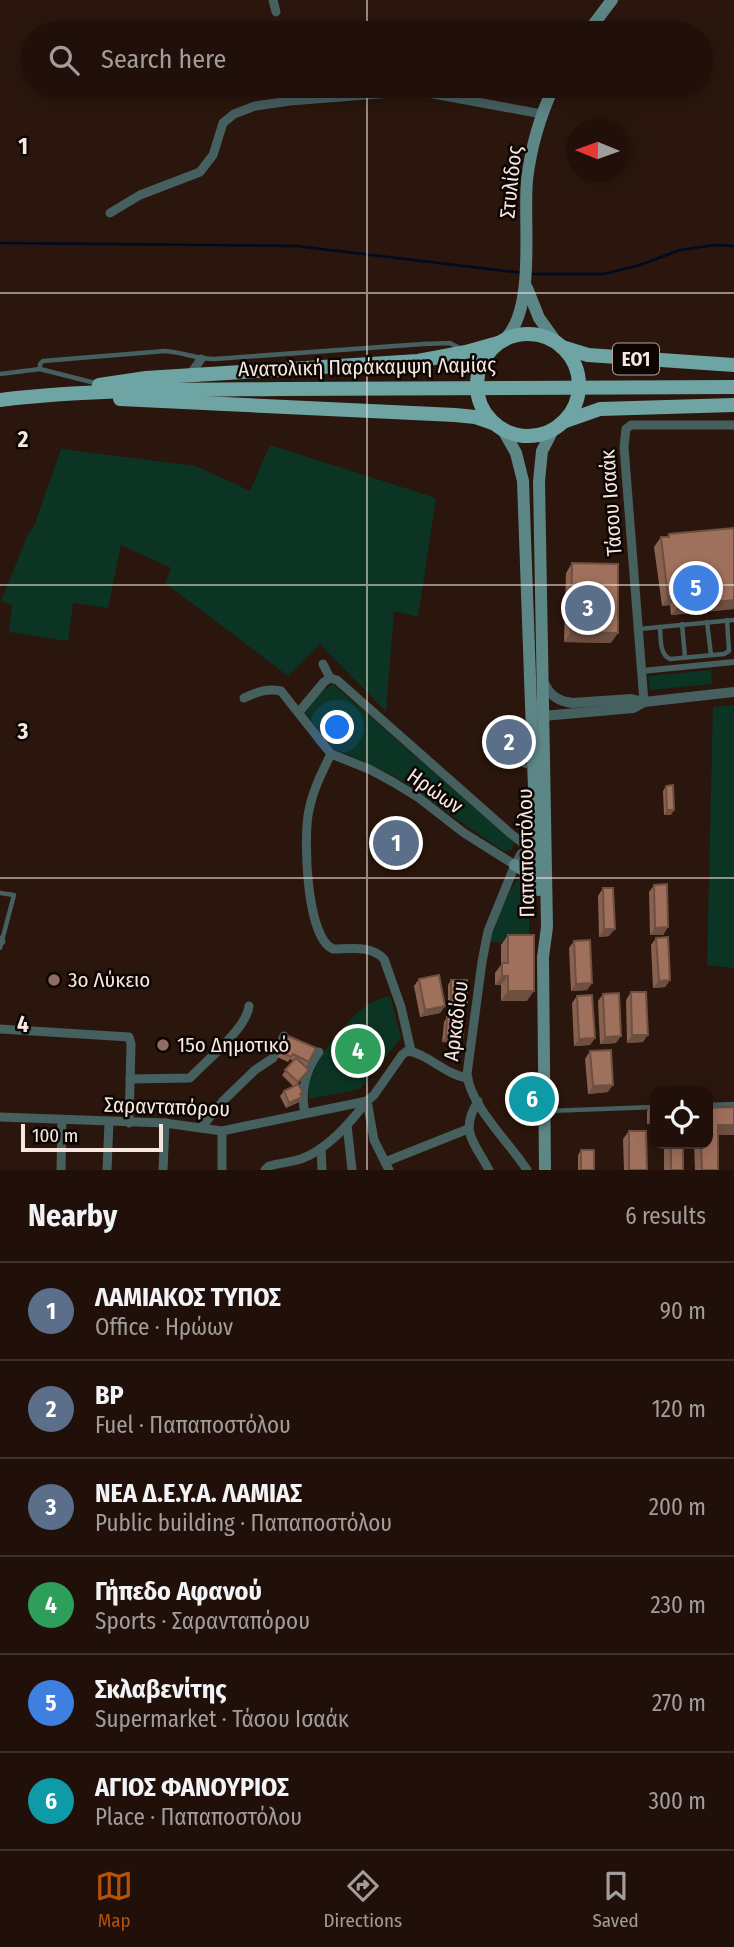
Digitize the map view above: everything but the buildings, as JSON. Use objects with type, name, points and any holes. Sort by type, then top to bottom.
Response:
[{"type":"main road","points":[[596,21],[612,0]]},
{"type":"main road","name":"Στυλίδος","points":[[502,341],[519,318],[525,285],[527,181],[532,146],[549,98]]},
{"type":"main road","name":"Στυλίδος","points":[[525,285],[539,318],[559,344]]},
{"type":"main road","name":"ΕΟ1","points":[[502,341],[527,333],[538,334],[588,355],[734,365]]},
{"type":"main road","points":[[56,394],[107,384],[191,375],[418,361],[466,352],[502,341]]},
{"type":"main road","points":[[499,427],[482,408],[477,388],[479,368],[484,358],[502,341]]},
{"type":"main road","points":[[559,344],[575,366],[578,390],[570,412],[559,425]]},
{"type":"main road","name":"Ανατολική Παράκαμψη Λαμίας","points":[[0,400],[56,394],[461,386],[734,387]]},
{"type":"main road","points":[[56,394],[147,402],[455,415],[475,417],[516,435],[529,436],[542,434],[600,410],[734,405]]},
{"type":"main road","name":"Παπαποστόλου","points":[[545,1170],[543,957],[536,844],[538,713],[542,680],[540,466],[542,451],[559,425]]},
{"type":"main road","name":"Παπαποστόλου","points":[[499,427],[516,453],[523,481],[529,637],[538,713]]},
{"type":"main road","name":"Παπαποστόλου","points":[[536,844],[547,927],[543,957]]},
{"type":"main road","points":[[515,865],[533,876],[538,890]]},
{"type":"street","points":[[273,0],[276,12]]},
{"type":"street","points":[[110,213],[140,195],[201,172],[213,155],[223,123],[234,114],[255,106],[328,98]]},
{"type":"street","points":[[455,98],[542,114]]},
{"type":"street","points":[[191,375],[201,359]]},
{"type":"street","name":"Τάσου Ισαάκ","points":[[644,702],[624,447],[626,429],[631,425],[734,425]]},
{"type":"street","points":[[642,671],[734,662]]},
{"type":"street","points":[[323,664],[330,678],[337,680],[510,834],[536,844]]},
{"type":"street","points":[[299,712],[330,678]]},
{"type":"street","points":[[542,680],[548,693],[565,703],[631,699],[644,702],[734,692]]},
{"type":"street","points":[[244,698],[259,691],[281,691],[331,754],[311,798],[305,839],[307,872],[319,931],[328,947],[367,949],[379,953],[384,959],[401,1007],[411,1051],[452,1074],[468,1079]]},
{"type":"street","points":[[538,713],[633,708],[644,702]]},
{"type":"street","name":"Ηρώων","points":[[331,754],[393,782],[419,798],[464,833],[515,865]]},
{"type":"street","name":"Αρκαδίου","points":[[527,1170],[478,1101],[468,1079],[485,945],[495,911],[515,865],[536,844]]},
{"type":"street","points":[[130,1079],[190,1078],[233,1034],[248,1013],[249,1006]]},
{"type":"street","points":[[0,1029],[126,1035],[131,1044],[129,1123]]},
{"type":"street","points":[[201,1128],[223,1101],[255,1070],[273,1058],[284,1036]]},
{"type":"street","points":[[265,1170],[269,1166],[293,1166],[321,1148],[347,1125],[371,1098],[402,1055],[411,1051]]},
{"type":"street","points":[[305,1113],[303,1090],[312,1061],[319,1052]]},
{"type":"street","points":[[367,1101],[374,1140],[387,1166],[468,1129]]},
{"type":"street","name":"Σαρανταπόρου","points":[[0,1117],[164,1124],[222,1131],[367,1101]]},
{"type":"street","points":[[478,1101],[470,1115],[468,1129],[489,1170]]},
{"type":"street","points":[[61,1170],[62,1120]]},
{"type":"street","points":[[107,1170],[108,1122]]},
{"type":"street","points":[[163,1170],[164,1124]]},
{"type":"street","points":[[347,1125],[352,1170]]},
{"type":"street","points":[[222,1131],[222,1170]]},
{"type":"street","points":[[321,1148],[322,1170]]},
{"type":"lane","points":[[40,369],[43,361],[165,351],[184,352],[201,359],[450,343],[466,352]]},
{"type":"lane","points":[[0,373],[40,369],[88,382],[107,384]]},
{"type":"lane","points":[[660,627],[665,657],[711,655],[729,651],[727,620]]},
{"type":"lane","points":[[638,629],[734,620]]},
{"type":"lane","points":[[707,622],[711,655]]},
{"type":"lane","points":[[682,624],[685,657]]},
{"type":"lane","points":[[520,734],[514,739],[514,760],[526,766]]},
{"type":"lane","points":[[0,893],[14,895],[0,948]]},
{"type":"lane","points":[[713,1105],[734,1104]]},
{"type":"lane","points":[[544,1112],[650,1107]]},
{"type":"green space","points":[[270,445],[436,498],[418,617],[394,611],[386,712],[320,644],[288,676],[165,583],[171,568],[121,545],[108,608],[73,603],[68,641],[9,632],[12,605],[1,601],[29,532],[33,529],[61,449],[196,466],[250,491]]},
{"type":"green space","points":[[711,670],[712,684],[650,690],[648,676]]},
{"type":"green space","points":[[333,684],[514,842],[512,850],[503,851],[395,776],[333,748],[304,712],[320,692]]},
{"type":"green space","points":[[734,705],[734,968],[707,965],[713,707]]},
{"type":"green space","points":[[521,877],[527,877],[529,881],[529,943],[489,942],[500,907]]},
{"type":"green space","points":[[390,996],[401,1038],[360,1089],[309,1099],[309,1087],[319,1060],[338,1033],[369,1004]]},
{"type":"waterway","points":[[0,243],[296,246],[523,273]]},
{"type":"waterway","points":[[530,274],[604,274],[640,265],[680,250],[715,245],[734,246]]},
{"type":"place","name":"Σκλαβενίτης","points":[[696,588]]},
{"type":"place","name":"ΝΕΑ Δ.Ε.Υ.Α. ΛΑΜΙΑΣ","points":[[588,608]]},
{"type":"place","name":"BP","points":[[509,742]]},
{"type":"place","name":"ΛΑΜΙΑΚΟΣ ΤΥΠΟΣ","points":[[396,843]]},
{"type":"place","name":"3ο Λύκειο","points":[[54,980]]},
{"type":"place","name":"15ο Δημοτικό","points":[[163,1045]]},
{"type":"place","name":"Γήπεδο Αφανού","points":[[358,1051]]},
{"type":"place","name":"ΑΓΙΟΣ ΦΑΝΟΥΡΙΟΣ","points":[[532,1099]]}]
